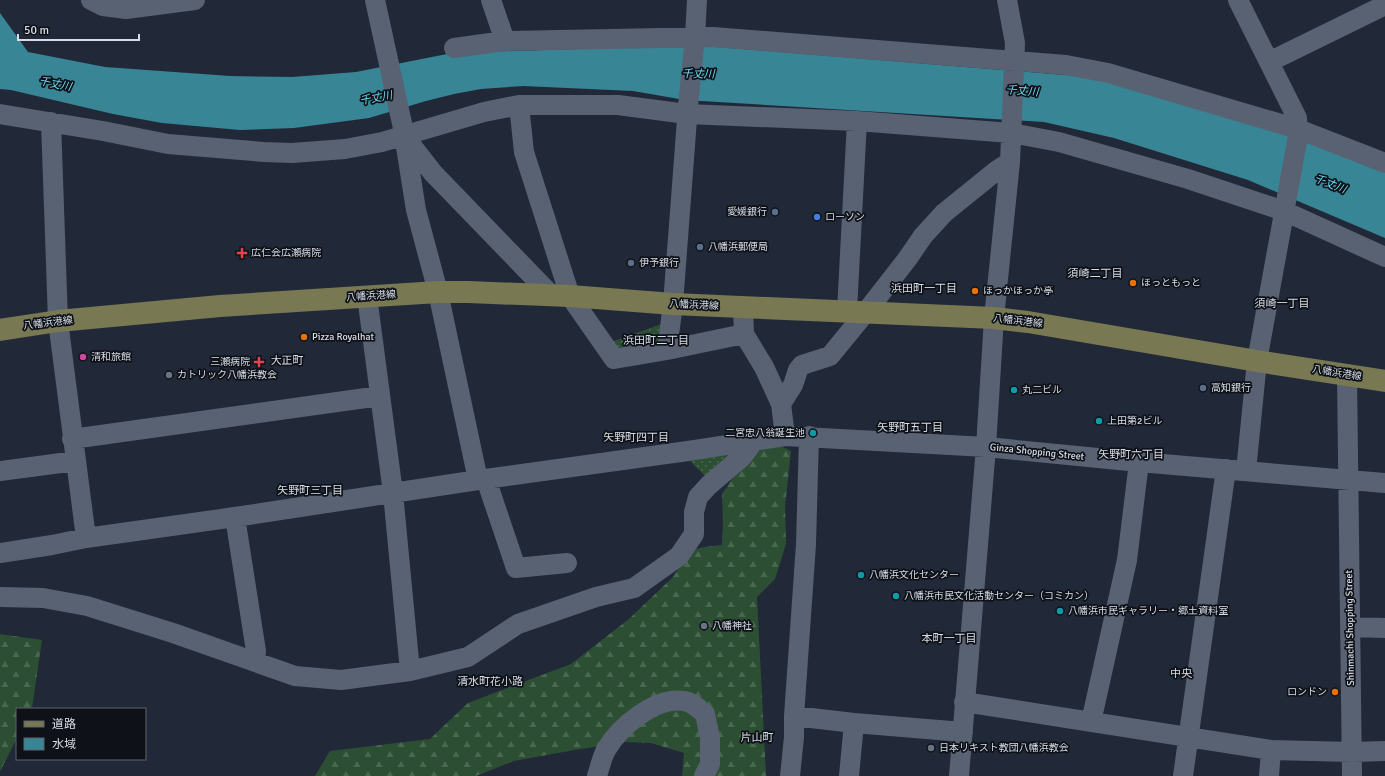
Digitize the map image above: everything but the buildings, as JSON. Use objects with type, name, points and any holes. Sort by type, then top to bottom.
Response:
[{"type":"main road","name":"八幡浜港線","points":[[0,330],[58,321],[220,306],[367,296],[468,292],[561,296],[674,304],[994,318],[1028,322],[1385,381]]},
{"type":"street","points":[[91,0],[103,6],[126,9],[195,0]]},
{"type":"street","points":[[375,0],[403,132],[416,210],[438,292],[482,479],[516,568],[567,563]]},
{"type":"street","points":[[491,0],[505,41]]},
{"type":"street","points":[[667,350],[674,304],[687,110],[695,38],[697,0]]},
{"type":"street","points":[[959,776],[986,446],[994,318],[1010,162],[1015,43],[1007,0]]},
{"type":"street","points":[[1238,0],[1297,118],[1298,133],[1257,361],[1246,471]]},
{"type":"street","points":[[1269,62],[1385,5]]},
{"type":"street","points":[[454,48],[505,41],[695,38],[1015,64],[1066,65],[1108,73],[1298,133],[1385,163]]},
{"type":"street","points":[[519,105],[524,152],[561,296]]},
{"type":"street","points":[[0,114],[168,144],[292,153],[345,149],[382,142],[403,132],[519,105],[618,105],[857,121],[1012,128],[1284,208],[1385,257]]},
{"type":"street","points":[[856,312],[857,121]]},
{"type":"street","points":[[51,122],[58,321],[72,439],[86,538]]},
{"type":"street","points":[[403,132],[433,173],[561,296],[614,359],[744,334]]},
{"type":"street","points":[[781,404],[793,385],[798,370],[802,365],[830,356],[856,312],[908,258],[923,236],[944,213],[996,171],[1010,162]]},
{"type":"street","points":[[367,296],[393,493],[410,671]]},
{"type":"street","points":[[743,307],[744,334],[764,367],[781,404],[785,436]]},
{"type":"street","name":"Shinmachi Shopping Street","points":[[1347,375],[1352,776]]},
{"type":"street","points":[[72,439],[380,396]]},
{"type":"street","name":"Ginza Shopping Street","points":[[0,553],[86,538],[482,479],[785,436],[986,446],[1139,462],[1385,482]]},
{"type":"street","points":[[790,776],[794,737],[794,716],[806,544],[809,436]]},
{"type":"street","points":[[0,597],[43,598],[87,606],[295,676],[341,680],[410,671],[468,657],[518,624],[596,597],[634,588],[679,556],[694,534],[694,512],[698,497],[709,485],[742,457],[754,441]]},
{"type":"street","points":[[0,471],[76,461]]},
{"type":"street","points":[[1092,722],[1127,560],[1139,462]]},
{"type":"street","points":[[1183,776],[1226,469]]},
{"type":"street","points":[[235,517],[256,651],[255,662]]},
{"type":"street","points":[[1350,627],[1385,628]]},
{"type":"street","points":[[597,776],[606,750],[618,732],[638,714],[666,702],[684,701],[695,706],[705,714],[710,738],[710,764],[704,776]]},
{"type":"street","points":[[964,702],[1271,750],[1352,752],[1385,751]]},
{"type":"street","points":[[794,716],[854,724],[962,732]]},
{"type":"street","points":[[850,776],[854,724]]},
{"type":"street","points":[[1269,776],[1271,750]]},
{"type":"green space","points":[[670,321],[667,350],[614,359],[603,345]]},
{"type":"green space","points":[[745,442],[709,480],[691,462],[688,451]]},
{"type":"green space","points":[[779,445],[791,451],[785,506],[786,544],[775,579],[757,597],[766,776],[682,776],[684,753],[651,743],[627,742],[514,761],[476,776],[315,776],[330,751],[430,739],[468,703],[571,664],[629,619],[673,577],[691,550],[722,545],[722,494],[733,478],[763,447]]},
{"type":"green space","points":[[0,634],[42,640],[32,708],[16,708],[16,740],[0,770]]},
{"type":"water","name":"千丈川","points":[[0,13],[28,52],[105,67],[230,76],[292,77],[356,72],[452,53],[692,45],[1078,76],[1140,89],[1286,133],[1385,171],[1385,238],[1248,180],[1114,138],[1044,122],[685,100],[633,91],[523,86],[481,89],[426,101],[369,118],[294,128],[240,130],[162,123],[113,114],[11,90],[0,89]]},
{"type":"place","name":"愛媛銀行","points":[[775,212]]},
{"type":"place","name":"ローソン","points":[[817,217]]},
{"type":"place","name":"八幡浜郵便局","points":[[700,247]]},
{"type":"place","name":"広仁会広瀬病院","points":[[242,253]]},
{"type":"place","name":"伊予銀行","points":[[631,263]]},
{"type":"place","name":"ほっともっと","points":[[1133,283]]},
{"type":"place","name":"ほっかほっか亭","points":[[975,291]]},
{"type":"place","name":"Pizza Royalhat","points":[[304,337]]},
{"type":"place","name":"清和旅館","points":[[83,357]]},
{"type":"place","name":"三瀬病院","points":[[259,362]]},
{"type":"place","name":"カトリック八幡浜教会","points":[[169,375]]},
{"type":"place","name":"高知銀行","points":[[1203,388]]},
{"type":"place","name":"丸二ビル","points":[[1014,390]]},
{"type":"place","name":"上田第2ビル","points":[[1099,421]]},
{"type":"place","name":"二宮忠八翁誕生池","points":[[813,433]]},
{"type":"place","name":"八幡浜文化センター","points":[[861,575]]},
{"type":"place","name":"八幡浜市民文化活動センター（コミカン）","points":[[896,596]]},
{"type":"place","name":"八幡浜市民ギャラリー・郷土資料室","points":[[1060,611]]},
{"type":"place","name":"八幡神社","points":[[704,626]]},
{"type":"place","name":"ロンドン","points":[[1335,692]]},
{"type":"place","name":"日本リキスト教団八幡浜教会","points":[[931,748]]},
{"type":"district","name":"須崎二丁目","points":[[1095,273]]},
{"type":"district","name":"浜田町一丁目","points":[[924,288]]},
{"type":"district","name":"須崎一丁目","points":[[1282,303]]},
{"type":"district","name":"浜田町二丁目","points":[[656,340]]},
{"type":"district","name":"大正町","points":[[287,360]]},
{"type":"district","name":"矢野町五丁目","points":[[910,427]]},
{"type":"district","name":"矢野町四丁目","points":[[636,437]]},
{"type":"district","name":"矢野町六丁目","points":[[1131,454]]},
{"type":"district","name":"矢野町三丁目","points":[[310,490]]},
{"type":"district","name":"本町一丁目","points":[[949,638]]},
{"type":"district","name":"中央","points":[[1181,673]]},
{"type":"district","name":"清水町花小路","points":[[490,681]]},
{"type":"district","name":"片山町","points":[[757,737]]}]
